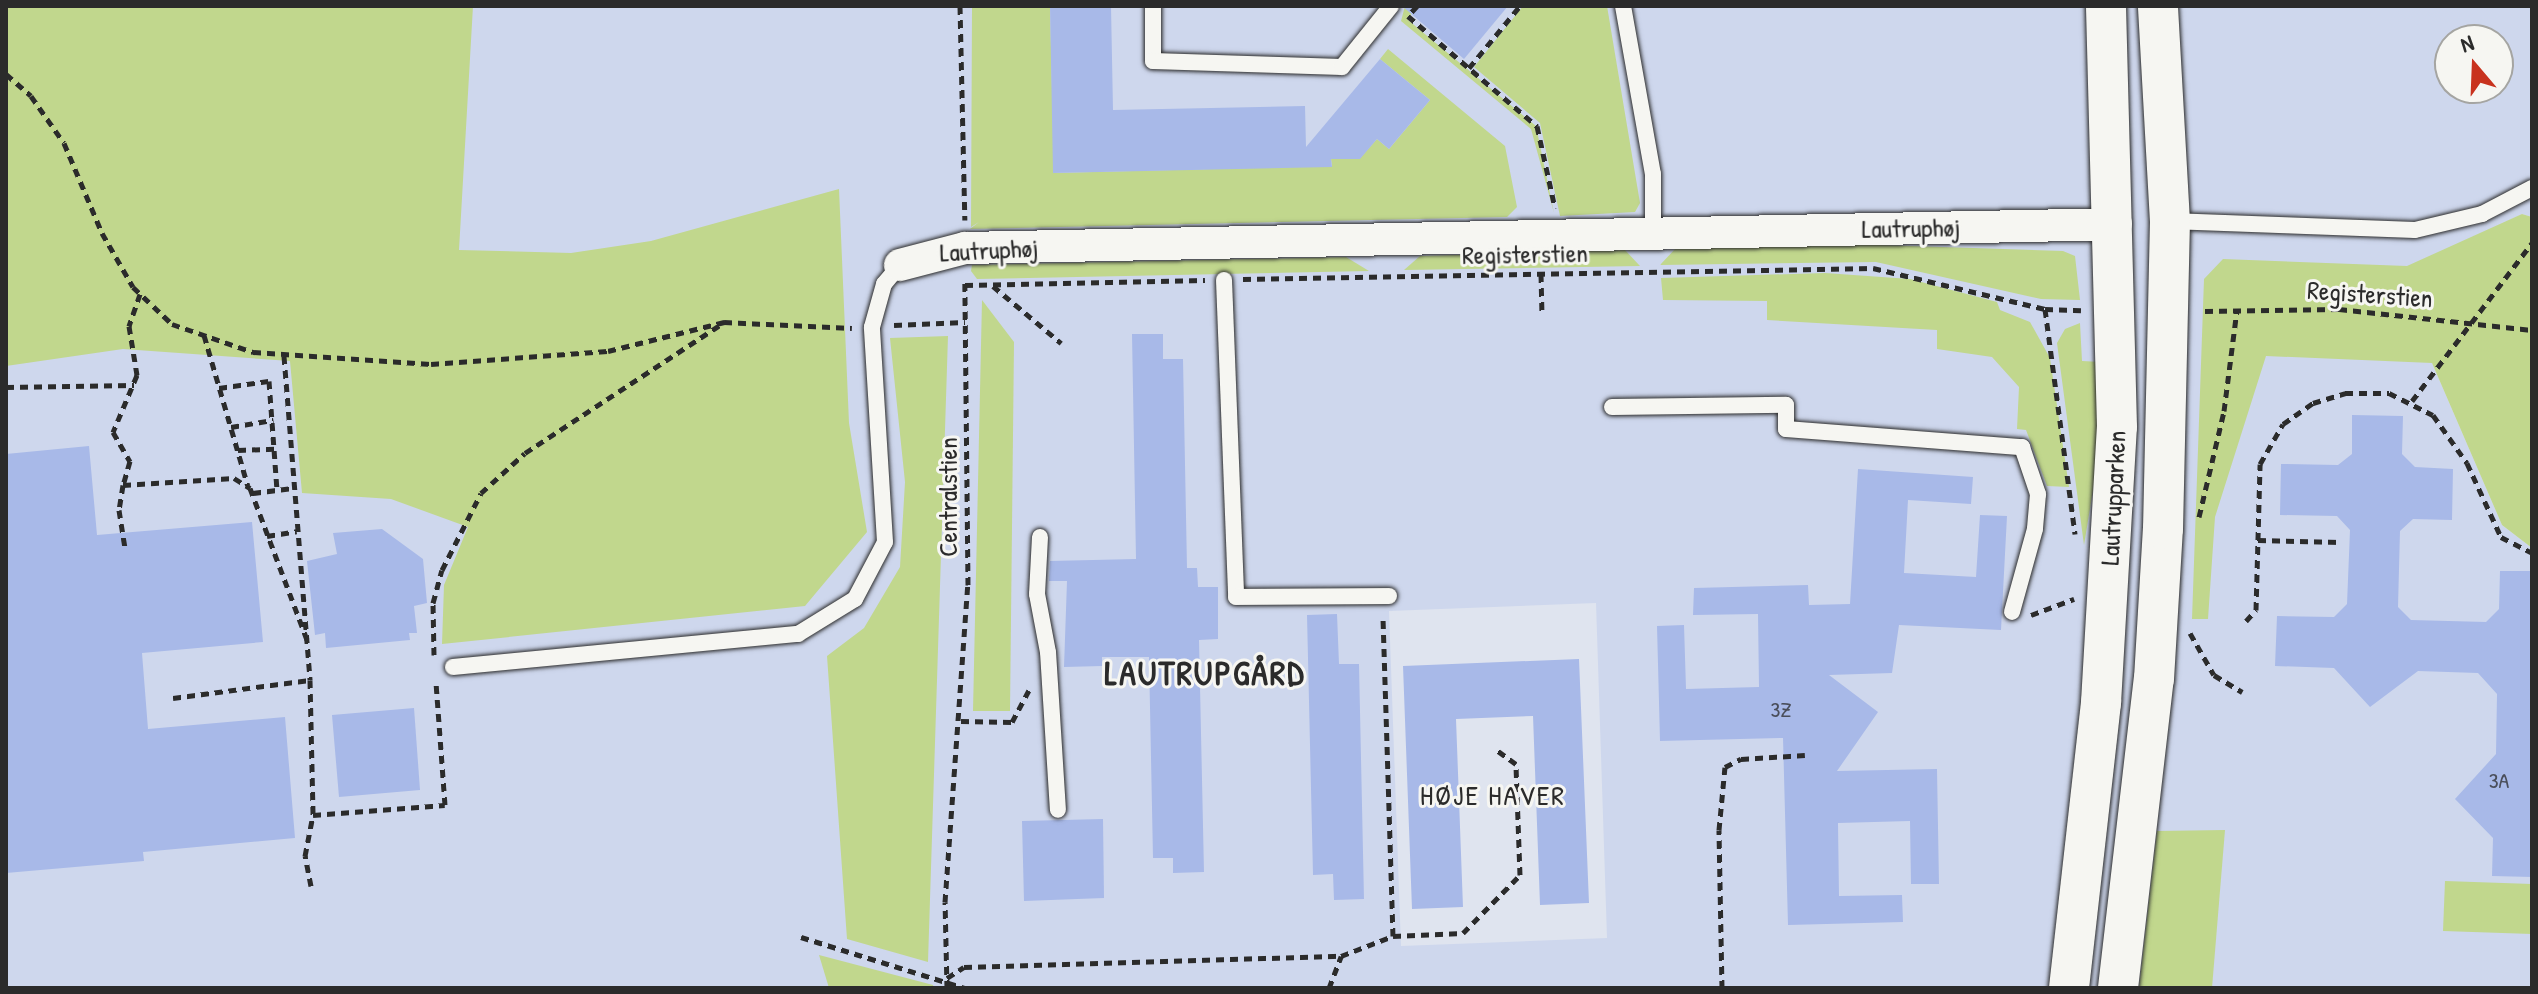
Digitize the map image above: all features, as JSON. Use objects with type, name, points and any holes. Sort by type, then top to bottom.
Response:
[{"type":"street","name":"Lautrupparken","points":[[2069,988],[2087,589],[2117,427],[2116,224],[2106,6]]},
{"type":"street","name":"Lautrupparken","points":[[2118,988],[2154,679],[2170,222],[2158,6]]},
{"type":"street","name":"Lautruphøj","points":[[900,265],[965,248],[2170,222]]},
{"type":"lane","points":[[1153,6],[1153,61],[1342,67],[1391,6]]},
{"type":"lane","points":[[1623,6],[1653,174],[1653,234]]},
{"type":"lane","points":[[2170,222],[2415,230],[2482,214],[2532,188]]},
{"type":"lane","name":"Lautruphøj","points":[[453,667],[775,637],[838,614],[868,584],[885,542],[872,327],[884,284],[900,265]]},
{"type":"lane","points":[[1224,280],[1236,597],[1386,596]]},
{"type":"lane","points":[[1612,407],[1786,405],[1786,429],[2022,447],[2038,494],[2035,529],[2012,612]]},
{"type":"lane","points":[[1040,537],[1037,594],[1049,669],[1058,810]]},
{"type":"path","name":"Centralstien","points":[[947,988],[945,902],[961,721],[968,585],[960,6]]},
{"type":"path","points":[[1417,6],[1408,16],[1537,126],[1558,236]]},
{"type":"path","points":[[1469,68],[1520,6]]},
{"type":"path","points":[[6,74],[31,96],[64,143],[102,233],[140,294],[172,324],[284,356],[431,364],[530,360],[608,351],[724,322],[872,327],[965,322]]},
{"type":"path","points":[[2412,401],[2532,243]]},
{"type":"path","name":"Registerstien","points":[[965,285],[1873,268],[2045,309],[2081,310]]},
{"type":"path","points":[[1541,274],[1542,315]]},
{"type":"path","points":[[993,285],[1061,343]]},
{"type":"path","points":[[125,548],[119,510],[130,461],[113,432],[134,385],[129,326],[140,294]]},
{"type":"path","points":[[2045,309],[2075,541]]},
{"type":"path","name":"Registerstien","points":[[2205,311],[2339,309],[2532,330]]},
{"type":"path","points":[[2194,534],[2214,463],[2237,310]]},
{"type":"path","points":[[313,815],[445,805],[433,603],[456,536],[481,493],[525,453],[724,322]]},
{"type":"path","points":[[204,335],[248,486],[307,640]]},
{"type":"path","points":[[284,356],[310,680],[313,815],[305,856],[311,886]]},
{"type":"path","points":[[219,388],[269,381],[277,490]]},
{"type":"path","points":[[6,387],[134,385]]},
{"type":"path","points":[[2246,621],[2256,610],[2260,464],[2283,424],[2313,403],[2345,393],[2412,401],[2433,415],[2467,463],[2501,537],[2532,553]]},
{"type":"path","points":[[231,427],[273,420]]},
{"type":"path","points":[[238,450],[275,449]]},
{"type":"path","points":[[123,485],[234,478],[248,486]]},
{"type":"path","points":[[253,493],[293,488]]},
{"type":"path","points":[[267,536],[297,531]]},
{"type":"path","points":[[2258,540],[2341,542]]},
{"type":"path","points":[[2012,612],[2019,619],[2087,589]]},
{"type":"path","points":[[1386,596],[1393,936]]},
{"type":"path","points":[[2185,624],[2214,675],[2242,692]]},
{"type":"path","points":[[961,721],[1012,722],[1037,675],[1049,669]]},
{"type":"path","points":[[173,698],[310,680]]},
{"type":"path","points":[[946,979],[964,967],[1341,956],[1393,936],[1463,933],[1520,875],[1516,764],[1494,748]]},
{"type":"path","points":[[1722,988],[1719,830],[1725,767],[1741,759],[1805,755]]},
{"type":"path","points":[[801,937],[946,979],[965,988]]},
{"type":"path","points":[[1329,988],[1341,956]]},
{"type":"shaded area","points":[[6,6],[2532,6],[2532,217],[2522,214],[2440,256],[2432,363],[2502,525],[2532,548],[2532,988],[6,988]],"holes":[[[1596,603],[1607,938],[1401,946],[1389,611]]]},
{"type":"green space","points":[[6,6],[473,6],[459,250],[571,253],[651,241],[839,189],[849,423],[867,532],[805,606],[442,644],[444,585],[468,527],[391,499],[302,493],[290,361],[123,349],[6,366]]},
{"type":"green space","points":[[972,6],[1050,6],[1054,173],[1332,166],[1331,159],[1360,158],[1377,139],[1389,149],[1430,100],[1380,59],[1388,49],[1505,146],[1517,207],[1507,217],[970,229],[979,222],[971,227]]},
{"type":"green space","points":[[1405,6],[1416,6],[1408,20],[1536,126],[1554,213],[1531,129],[1401,21]]},
{"type":"green space","points":[[1523,6],[1607,6],[1640,203],[1635,212],[1560,216],[1540,123],[1474,67]]},
{"type":"green space","points":[[2522,214],[2532,217],[2532,548],[2502,525],[2432,363],[2266,356],[2215,517],[2208,619],[2192,619],[2204,279],[2223,259],[2407,266]]},
{"type":"green space","points":[[1850,244],[2063,251],[2075,256],[2080,300],[2041,299],[1876,262],[1660,265],[1676,248]]},
{"type":"green space","points":[[1625,250],[1640,266],[1404,270],[1420,256]]},
{"type":"green space","points":[[1346,257],[1369,271],[977,279],[971,271],[972,265]]},
{"type":"green space","points":[[1825,273],[1910,279],[1997,302],[2000,310],[2030,322],[2050,358],[2069,487],[2047,486],[2026,430],[2017,429],[2019,387],[1992,357],[1937,349],[1937,330],[1767,320],[1767,301],[1663,300],[1661,278]]},
{"type":"green space","points":[[982,300],[1014,342],[1010,711],[973,711]]},
{"type":"green space","points":[[2080,323],[2082,361],[2101,362],[2100,448],[2084,545],[2057,343],[2065,329]]},
{"type":"green space","points":[[948,336],[928,962],[847,939],[827,656],[864,628],[900,567],[905,482],[890,338]]},
{"type":"green space","points":[[2225,830],[2212,988],[2139,988],[2157,831]]},
{"type":"green space","points":[[2445,881],[2532,884],[2532,934],[2443,931]]},
{"type":"green space","points":[[819,955],[933,985],[934,988],[829,988]]},
{"type":"building","points":[[1050,6],[1111,6],[1113,110],[1305,106],[1306,147],[1380,59],[1430,100],[1389,149],[1377,139],[1360,159],[1331,159],[1332,167],[1053,173]]},
{"type":"building","points":[[1402,6],[1508,6],[1464,59]]},
{"type":"building","points":[[1132,334],[1163,334],[1163,359],[1183,359],[1187,568],[1197,568],[1198,587],[1218,587],[1218,639],[1199,640],[1204,872],[1173,873],[1173,858],[1153,858],[1149,657],[1102,657],[1102,666],[1064,667],[1067,581],[1049,581],[1050,561],[1136,559]]},
{"type":"building","points":[[2352,415],[2403,416],[2402,454],[2415,467],[2453,469],[2452,520],[2413,519],[2400,531],[2398,607],[2411,620],[2486,622],[2499,609],[2500,571],[2532,571],[2532,877],[2492,876],[2493,838],[2455,799],[2496,754],[2497,694],[2478,673],[2418,671],[2370,707],[2334,668],[2275,666],[2277,616],[2334,617],[2347,604],[2350,530],[2337,516],[2280,515],[2281,464],[2338,465],[2352,454]]},
{"type":"building","points":[[89,446],[97,535],[252,522],[263,642],[142,653],[148,729],[285,717],[295,838],[143,852],[144,861],[6,873],[6,454]]},
{"type":"building","points":[[1858,469],[1973,477],[1971,504],[1908,500],[1904,573],[1976,577],[1980,515],[2007,516],[2001,630],[1899,625],[1892,673],[1829,675],[1878,712],[1837,771],[1937,769],[1939,884],[1911,884],[1910,821],[1838,823],[1839,896],[1902,895],[1903,922],[1788,925],[1783,738],[1660,741],[1657,626],[1684,625],[1686,689],[1759,687],[1758,614],[1693,615],[1694,588],[1808,585],[1809,605],[1850,604]]},
{"type":"building","points":[[382,529],[423,559],[427,603],[414,606],[417,633],[409,633],[410,640],[326,648],[325,633],[315,635],[307,561],[337,554],[333,533]]},
{"type":"building","points":[[1337,614],[1339,664],[1359,664],[1364,899],[1334,900],[1333,874],[1313,875],[1307,615]]},
{"type":"building","points":[[1579,659],[1589,903],[1540,905],[1533,716],[1456,719],[1463,907],[1412,909],[1403,666]]},
{"type":"building","points":[[414,708],[420,790],[339,797],[332,715]]},
{"type":"building","points":[[1103,819],[1104,898],[1024,901],[1022,821]]},
{"type":"district","name":"LAUTRUPGÅRD","points":[[1205,674]]},
{"type":"district","name":"HØJE HAVER","points":[[1493,795]]}]
